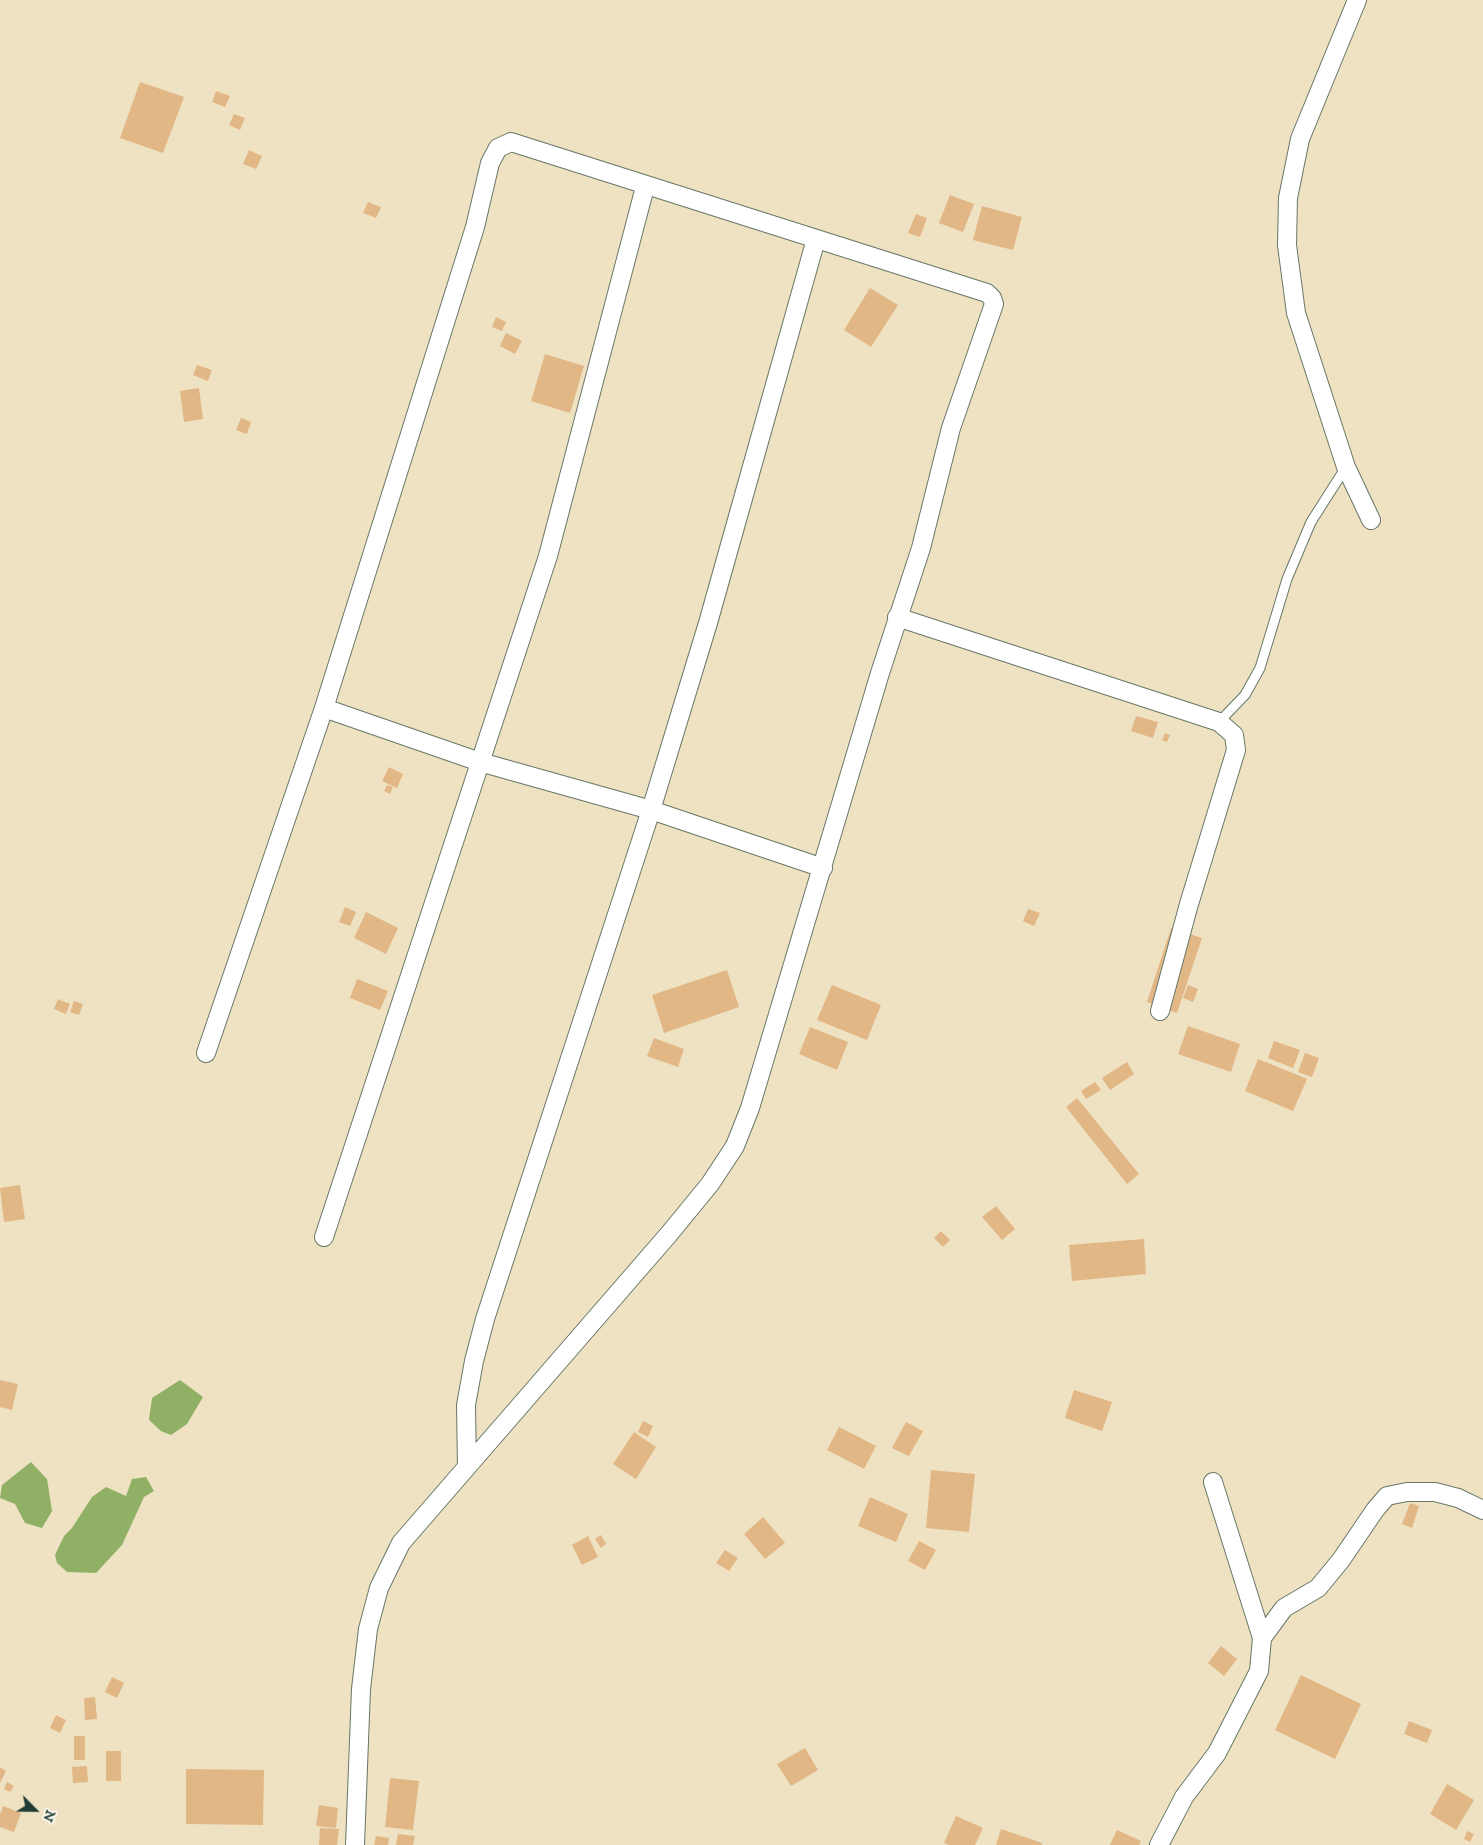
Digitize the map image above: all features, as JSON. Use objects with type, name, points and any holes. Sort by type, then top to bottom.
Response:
[{"type":"street","points":[[1357,0],[1300,139],[1288,198],[1287,246],[1296,313],[1346,467],[1371,520]]},
{"type":"street","points":[[206,1053],[324,708],[475,227],[490,163],[498,148],[511,142],[645,187],[987,293],[994,304],[951,428],[921,548],[897,617],[750,1108],[735,1146],[710,1184],[669,1234],[401,1543],[379,1588],[368,1629],[361,1689],[355,1845]]},
{"type":"street","points":[[324,1237],[548,556],[645,187]]},
{"type":"street","points":[[467,1467],[466,1405],[474,1361],[485,1319],[651,810],[708,623],[816,239]]},
{"type":"street","points":[[897,617],[1219,722],[1234,735],[1236,750],[1189,904],[1160,1011]]},
{"type":"street","points":[[324,708],[480,762],[651,810],[822,868]]},
{"type":"street","points":[[1158,1845],[1184,1797],[1217,1753],[1246,1700],[1259,1671],[1262,1638],[1213,1482]]},
{"type":"street","points":[[1262,1638],[1284,1608],[1318,1588],[1341,1560],[1375,1510],[1387,1496],[1407,1492],[1435,1492],[1458,1498],[1483,1510]]},
{"type":"lane","points":[[1219,722],[1245,695],[1260,668],[1287,579],[1308,530],[1346,467]]},
{"type":"green space","points":[[180,1380],[203,1397],[187,1424],[171,1435],[161,1431],[149,1420],[152,1398]]},
{"type":"green space","points":[[31,1462],[47,1479],[52,1511],[42,1528],[25,1523],[15,1504],[0,1498],[2,1485]]},
{"type":"green space","points":[[146,1477],[154,1491],[144,1497],[122,1545],[96,1573],[67,1572],[57,1563],[55,1555],[64,1536],[72,1528],[92,1497],[106,1487],[126,1496],[132,1479]]},
{"type":"building","points":[[140,82],[184,97],[163,153],[120,138]]},
{"type":"building","points":[[216,91],[230,96],[225,107],[212,102]]},
{"type":"building","points":[[234,114],[245,118],[240,130],[229,125]]},
{"type":"building","points":[[249,150],[262,156],[256,169],[243,164]]},
{"type":"building","points":[[950,195],[974,204],[963,232],[939,223]]},
{"type":"building","points":[[368,202],[381,207],[376,218],[363,213]]},
{"type":"building","points":[[982,206],[1022,217],[1013,250],[973,240]]},
{"type":"building","points":[[916,214],[927,218],[920,237],[908,233]]},
{"type":"building","points":[[870,288],[898,305],[871,347],[844,330]]},
{"type":"building","points":[[496,317],[506,322],[502,331],[492,327]]},
{"type":"building","points":[[506,333],[522,341],[515,354],[500,346]]},
{"type":"building","points":[[545,354],[584,366],[570,413],[531,401]]},
{"type":"building","points":[[197,365],[212,370],[208,381],[193,375]]},
{"type":"building","points":[[199,388],[203,419],[184,422],[180,391]]},
{"type":"building","points":[[241,418],[251,422],[247,434],[236,430]]},
{"type":"building","points":[[1136,716],[1158,722],[1153,738],[1131,731]]},
{"type":"building","points":[[1165,733],[1170,735],[1167,742],[1162,740]]},
{"type":"building","points":[[389,767],[403,774],[397,788],[382,781]]},
{"type":"building","points":[[387,785],[393,787],[390,794],[384,791]]},
{"type":"building","points":[[345,907],[356,912],[350,926],[339,922]]},
{"type":"building","points":[[1028,909],[1040,913],[1034,926],[1023,921]]},
{"type":"building","points":[[366,912],[398,928],[386,954],[354,938]]},
{"type":"building","points":[[1171,928],[1202,938],[1177,1013],[1147,1002]]},
{"type":"building","points":[[727,970],[739,1007],[664,1033],[652,995]]},
{"type":"building","points":[[357,979],[388,991],[380,1010],[350,998]]},
{"type":"building","points":[[832,985],[881,1005],[867,1040],[817,1020]]},
{"type":"building","points":[[1188,985],[1198,989],[1193,1002],[1183,998]]},
{"type":"building","points":[[58,999],[70,1004],[66,1014],[54,1009]]},
{"type":"building","points":[[74,1001],[83,1004],[79,1015],[70,1012]]},
{"type":"building","points":[[1188,1026],[1240,1044],[1231,1072],[1178,1054]]},
{"type":"building","points":[[810,1027],[848,1042],[837,1070],[799,1054]]},
{"type":"building","points":[[654,1038],[684,1049],[678,1067],[647,1056]]},
{"type":"building","points":[[1274,1041],[1300,1050],[1293,1068],[1268,1058]]},
{"type":"building","points":[[1305,1053],[1319,1058],[1312,1077],[1298,1072]]},
{"type":"building","points":[[1258,1059],[1307,1079],[1293,1111],[1245,1091]]},
{"type":"building","points":[[1127,1062],[1134,1074],[1110,1090],[1102,1078]]},
{"type":"building","points":[[1095,1082],[1101,1090],[1086,1099],[1081,1091]]},
{"type":"building","points":[[1077,1098],[1139,1174],[1127,1184],[1066,1107]]},
{"type":"building","points":[[20,1185],[25,1219],[4,1222],[0,1188]]},
{"type":"building","points":[[996,1206],[1015,1229],[1002,1240],[982,1217]]},
{"type":"building","points":[[941,1231],[950,1240],[943,1247],[934,1238]]},
{"type":"building","points":[[1144,1239],[1146,1274],[1072,1281],[1069,1245]]},
{"type":"building","points":[[0,1380],[18,1384],[12,1410],[0,1407]]},
{"type":"building","points":[[1074,1390],[1112,1402],[1102,1431],[1065,1418]]},
{"type":"building","points":[[643,1421],[653,1426],[648,1437],[638,1432]]},
{"type":"building","points":[[906,1422],[923,1431],[909,1456],[892,1448]]},
{"type":"building","points":[[839,1427],[876,1446],[864,1469],[827,1450]]},
{"type":"building","points":[[634,1432],[656,1447],[636,1479],[613,1464]]},
{"type":"building","points":[[931,1470],[975,1474],[969,1532],[926,1528]]},
{"type":"building","points":[[870,1497],[908,1514],[896,1542],[858,1526]]},
{"type":"building","points":[[1410,1503],[1419,1506],[1412,1528],[1402,1524]]},
{"type":"building","points":[[763,1517],[785,1543],[765,1559],[744,1534]]},
{"type":"building","points":[[601,1535],[606,1544],[601,1548],[595,1539]]},
{"type":"building","points":[[588,1536],[598,1557],[582,1565],[572,1545]]},
{"type":"building","points":[[919,1541],[936,1550],[925,1570],[908,1561]]},
{"type":"building","points":[[725,1550],[738,1558],[729,1571],[716,1563]]},
{"type":"building","points":[[1221,1646],[1237,1659],[1224,1676],[1208,1663]]},
{"type":"building","points":[[1301,1675],[1361,1704],[1335,1759],[1275,1730]]},
{"type":"building","points":[[112,1677],[124,1683],[117,1698],[105,1692]]},
{"type":"building","points":[[95,1697],[97,1719],[85,1720],[84,1698]]},
{"type":"building","points":[[56,1715],[66,1720],[60,1733],[50,1728]]},
{"type":"building","points":[[1409,1721],[1432,1730],[1427,1743],[1404,1734]]},
{"type":"building","points":[[74,1736],[85,1736],[85,1760],[74,1760]]},
{"type":"building","points":[[805,1748],[818,1770],[791,1786],[777,1764]]},
{"type":"building","points":[[106,1751],[121,1751],[121,1781],[106,1781]]},
{"type":"building","points":[[87,1766],[88,1782],[73,1783],[72,1767]]},
{"type":"building","points":[[0,1767],[6,1771],[0,1783]]},
{"type":"building","points":[[186,1769],[264,1770],[263,1825],[186,1824]]},
{"type":"building","points":[[390,1778],[419,1781],[413,1830],[385,1827]]},
{"type":"building","points":[[7,1782],[14,1786],[10,1792],[4,1789]]},
{"type":"building","points":[[1447,1784],[1474,1800],[1456,1830],[1430,1814]]},
{"type":"building","points":[[319,1805],[338,1808],[336,1828],[316,1826]]},
{"type":"building","points":[[3,1806],[21,1813],[14,1832],[0,1827],[0,1815]]},
{"type":"building","points":[[956,1816],[983,1828],[975,1845],[949,1845],[944,1843]]},
{"type":"building","points":[[320,1828],[339,1829],[337,1845],[319,1845]]},
{"type":"building","points":[[1001,1829],[1042,1843],[1042,1845],[996,1845]]},
{"type":"building","points":[[1117,1830],[1141,1841],[1139,1845],[1110,1845]]},
{"type":"building","points":[[1467,1831],[1474,1834],[1470,1842],[1464,1839]]},
{"type":"building","points":[[398,1834],[415,1836],[413,1845],[396,1845]]},
{"type":"building","points":[[376,1836],[389,1838],[388,1845],[374,1845]]}]
